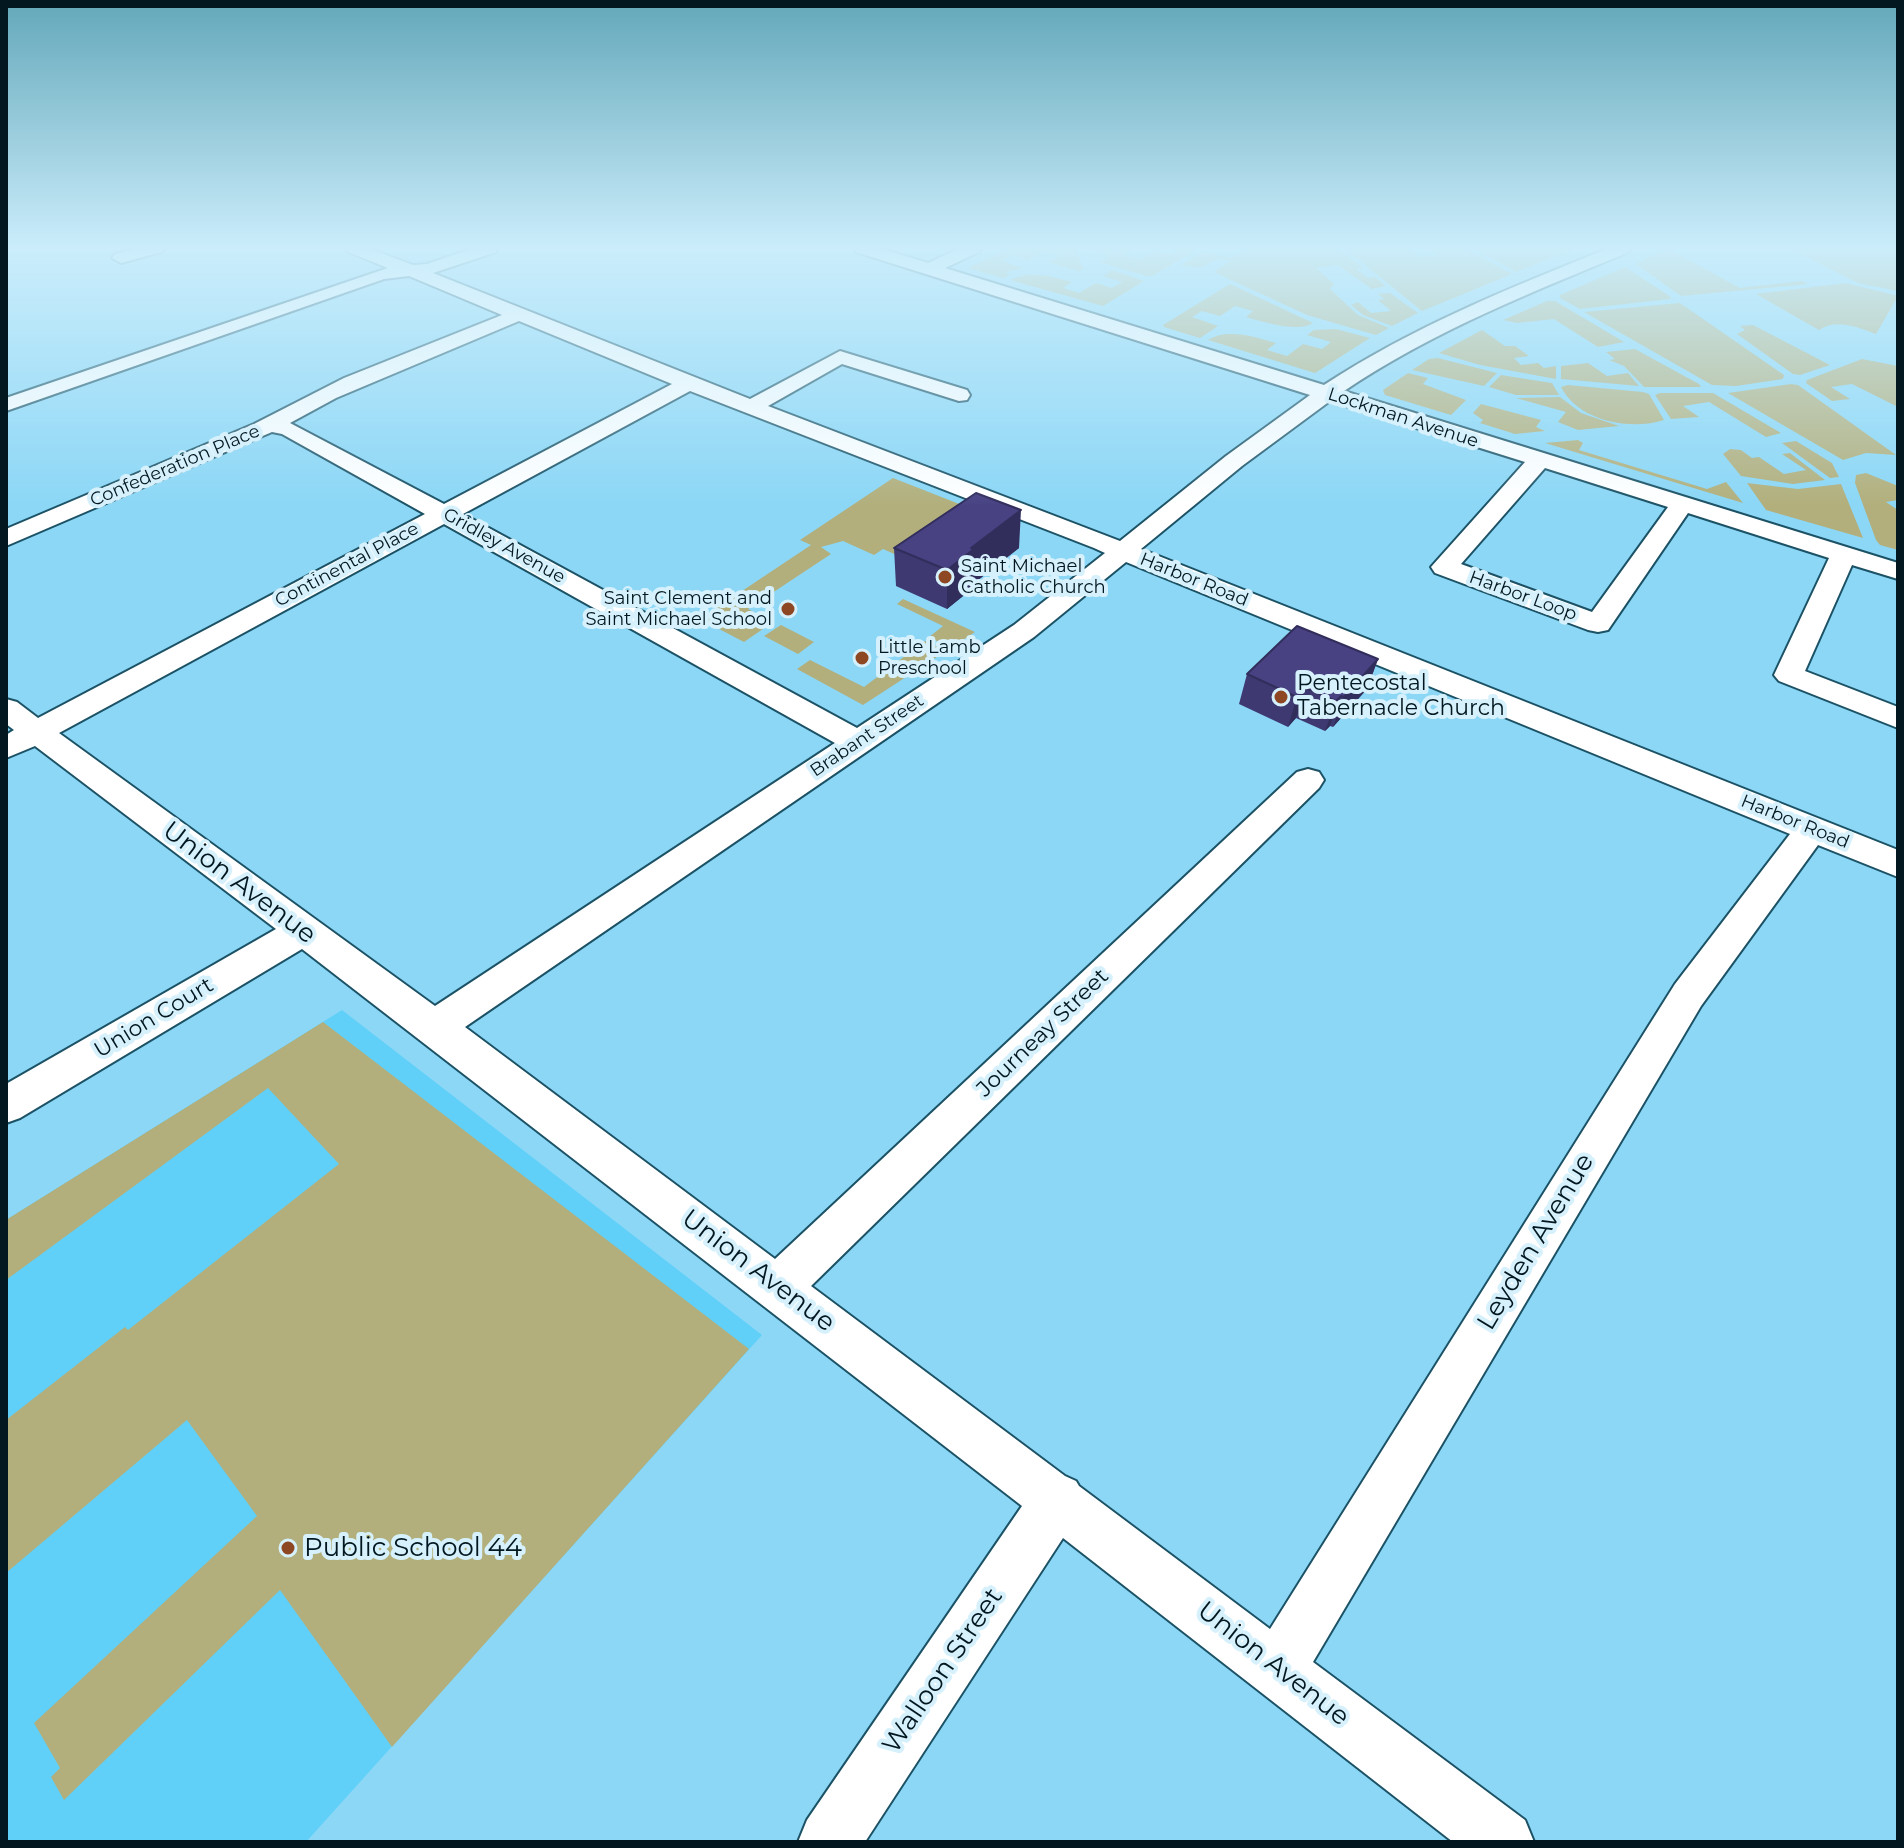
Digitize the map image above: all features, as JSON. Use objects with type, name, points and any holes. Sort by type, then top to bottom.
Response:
[{"type":"street","points":[[6,405],[209,334]]},
{"type":"street","name":"Confederation Place","points":[[6,538],[252,432],[274,426],[284,416],[315,399],[472,334]]},
{"type":"street","name":"Harbor Road","points":[[566,334],[1126,552],[1898,864]]},
{"type":"street","name":"Lockman Avenue","points":[[1137,334],[1898,571]]},
{"type":"street","name":"Brabant Street","points":[[435,1027],[1024,631],[1126,552],[1210,479],[1328,394],[1424,334]]},
{"type":"street","points":[[751,407],[840,357],[959,395]]},
{"type":"street","name":"Continental Place","points":[[6,748],[689,383]]},
{"type":"street","name":"Gridley Avenue","points":[[274,426],[289,429],[858,742]]},
{"type":"street","name":"Harbor Loop","points":[[1539,461],[1444,567],[1598,624],[1682,504]]},
{"type":"street","points":[[1844,554],[1789,675],[1898,718]]},
{"type":"street","name":"Union Avenue","points":[[6,709],[435,1027],[1058,1499],[1503,1842]]},
{"type":"street","name":"Journeay Street","points":[[778,1287],[1308,780]]},
{"type":"street","name":"Leyden Avenue","points":[[1278,1668],[1688,995],[1812,828]]},
{"type":"street","name":"Union Court","points":[[6,1105],[302,931]]},
{"type":"street","name":"Walloon Street","points":[[829,1842],[1058,1499]]},
{"type":"shaded area","points":[[1230,334],[1250,336],[1276,343],[1267,350],[1287,356],[1303,344],[1322,349],[1331,342],[1307,335],[1356,334],[1370,338],[1315,373],[1208,340]]},
{"type":"shaded area","points":[[1474,334],[1488,334],[1505,346],[1515,346],[1529,356],[1514,358],[1521,365],[1538,363],[1544,368],[1556,366],[1556,379],[1480,365],[1439,353]]},
{"type":"shaded area","points":[[1578,334],[1611,334],[1624,342],[1598,347]]},
{"type":"shaded area","points":[[1623,334],[1725,334],[1784,375],[1783,379],[1736,386],[1712,385]]},
{"type":"shaded area","points":[[1737,334],[1771,334],[1830,365],[1800,375],[1793,374]]},
{"type":"shaded area","points":[[1635,349],[1701,387],[1644,387],[1624,366],[1609,360],[1615,359],[1606,352]]},
{"type":"shaded area","points":[[1438,358],[1497,373],[1484,386],[1412,370],[1429,359]]},
{"type":"shaded area","points":[[1862,359],[1898,366],[1898,407],[1852,384],[1831,387],[1850,399],[1832,401],[1806,383],[1807,380]]},
{"type":"shaded area","points":[[1588,363],[1607,376],[1628,373],[1639,386],[1561,379],[1561,366]]},
{"type":"shaded area","points":[[1408,373],[1428,378],[1423,384],[1466,400],[1451,415],[1385,395],[1383,390]]},
{"type":"shaded area","points":[[1501,375],[1552,383],[1559,395],[1516,395],[1489,387]]},
{"type":"shaded area","points":[[1568,385],[1649,394],[1664,420],[1621,423],[1592,415],[1569,399],[1561,387]]},
{"type":"shaded area","points":[[1798,385],[1896,455],[1866,453],[1843,460],[1728,393]]},
{"type":"shaded area","points":[[1713,393],[1781,433],[1766,437],[1709,402],[1683,406],[1699,417],[1671,419],[1655,395]]},
{"type":"shaded area","points":[[1560,397],[1581,413],[1619,426],[1578,430],[1558,422],[1566,412],[1516,398]]},
{"type":"shaded area","points":[[1481,404],[1541,420],[1536,427],[1545,431],[1515,434],[1480,423],[1483,420],[1473,413]]},
{"type":"shaded area","points":[[1578,440],[1583,443],[1579,450],[1707,489],[1726,482],[1743,503],[1545,443]]},
{"type":"shaded area","points":[[1796,441],[1832,463],[1839,477],[1830,478],[1782,443]]},
{"type":"shaded area","points":[[1730,449],[1741,450],[1752,458],[1759,457],[1784,474],[1806,470],[1782,454],[1790,453],[1825,480],[1793,484],[1741,476],[1723,454]]},
{"type":"shaded area","points":[[1866,473],[1898,486],[1898,500],[1886,502],[1898,510],[1898,550],[1880,545],[1876,540],[1855,483],[1856,475]]},
{"type":"shaded area","points":[[893,478],[1000,520],[926,568],[883,549],[874,555],[843,541],[821,547],[831,554],[748,609],[773,622],[744,642],[700,619],[811,545],[800,540]]},
{"type":"shaded area","points":[[1747,483],[1798,489],[1841,484],[1863,538],[1766,510]]},
{"type":"shaded area","points":[[903,599],[975,632],[951,648],[929,637],[943,626],[897,604]]},
{"type":"shaded area","points":[[781,625],[814,642],[798,654],[764,636]]},
{"type":"shaded area","points":[[925,641],[946,651],[863,705],[797,669],[810,660],[864,687]]},
{"type":"shaded area","name":"Public School 44","points":[[342,1010],[762,1335],[306,1842],[6,1842],[6,1220]]},
{"type":"shaded area","name":"Public School 44","points":[[323,1022],[749,1349],[392,1747],[280,1590],[64,1800],[51,1777],[60,1768],[34,1723],[257,1516],[187,1420],[6,1573],[6,1420],[125,1327],[128,1330],[339,1164],[268,1088],[6,1280],[6,1220]]},
{"type":"building","points":[[976,493],[1021,510],[947,570],[894,548]]},
{"type":"building","points":[[1297,626],[1378,659],[1344,697],[1336,701],[1306,688],[1297,697],[1247,674]]},
{"type":"place","name":"Saint Michael Catholic Church","points":[[945,577]]},
{"type":"place","name":"Saint Clement and Saint Michael School","points":[[788,609]]},
{"type":"place","name":"Little Lamb Preschool","points":[[862,658]]},
{"type":"place","name":"Pentecostal Tabernacle Church","points":[[1281,697]]},
{"type":"place","name":"Public School 44","points":[[288,1548]]}]
